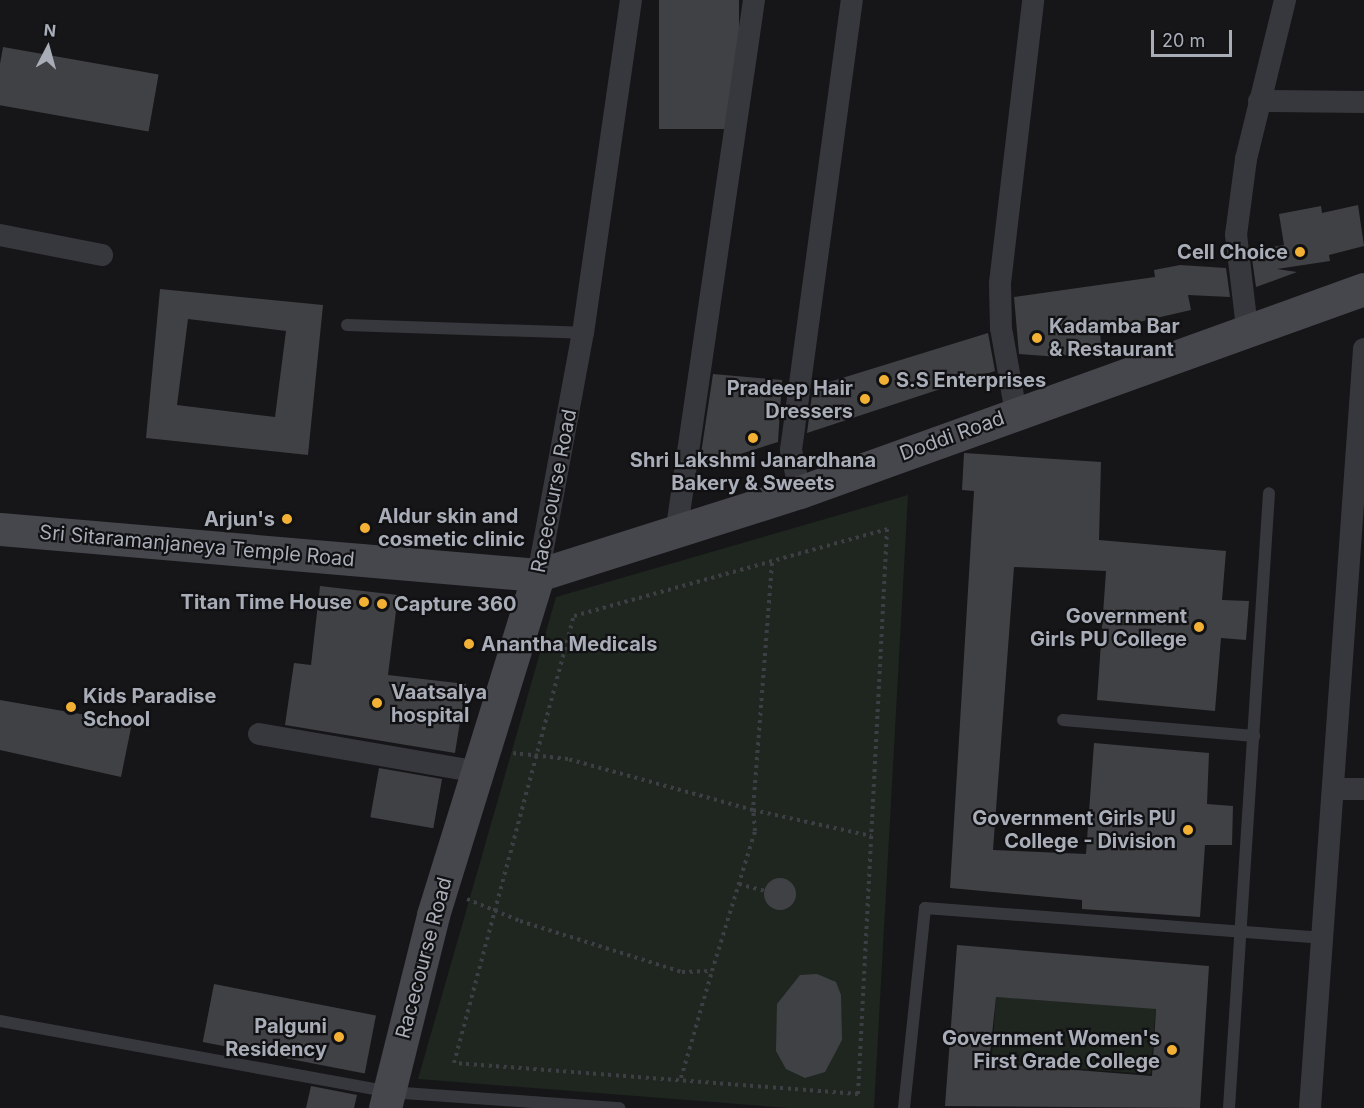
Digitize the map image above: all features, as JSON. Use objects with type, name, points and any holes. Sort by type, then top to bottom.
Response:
[{"type":"street","name":"Racecourse Road","points":[[387,1100],[433,915],[538,575],[583,333],[631,0]]},
{"type":"street","points":[[676,534],[754,0]]},
{"type":"street","points":[[800,492],[791,450],[852,0]]},
{"type":"street","points":[[1016,413],[1001,328],[1000,283],[1034,0]]},
{"type":"street","points":[[1247,328],[1236,235],[1259,102],[1285,0]]},
{"type":"street","points":[[1259,102],[1364,102]]},
{"type":"street","points":[[0,235],[102,255]]},
{"type":"street","name":"Doddi Road","points":[[538,575],[676,534],[800,492],[1247,328],[1364,289]]},
{"type":"street","points":[[1310,1108],[1322,938],[1336,789],[1364,349]]},
{"type":"street","name":"Sri Sitaramanjaneya Temple Road","points":[[0,529],[538,575]]},
{"type":"street","points":[[259,734],[478,772]]},
{"type":"street","points":[[1336,789],[1364,789]]},
{"type":"lane","points":[[347,325],[583,333]]},
{"type":"lane","points":[[1228,1108],[1242,936],[1269,493]]},
{"type":"lane","points":[[1063,720],[1254,736]]},
{"type":"lane","points":[[904,1108],[925,908],[1242,936],[1322,938]]},
{"type":"lane","points":[[0,1021],[387,1100],[619,1108]]},
{"type":"path","points":[[887,529],[858,1094],[681,1078],[454,1063],[574,616],[772,563],[887,529]]},
{"type":"path","points":[[681,1078],[755,831],[753,810],[772,563]]},
{"type":"path","points":[[536,758],[568,759],[753,810],[871,836]]},
{"type":"path","points":[[739,884],[765,891]]},
{"type":"path","points":[[466,898],[495,907],[520,921],[682,972],[712,971]]},
{"type":"shaded area","points":[[908,495],[874,1108],[788,1108],[418,1079],[556,597]]},
{"type":"shaded area","points":[[996,997],[1156,1008],[1151,1074],[991,1063]]},
{"type":"building","points":[[659,0],[739,0],[739,129],[659,129]]},
{"type":"building","points":[[3,47],[159,74],[149,132],[0,105],[0,64]]},
{"type":"building","points":[[1358,205],[1364,246],[1329,255],[1330,261],[1277,269],[1297,272],[1256,287],[1251,251],[1284,245],[1279,214],[1321,206],[1322,213]]},
{"type":"building","points":[[1180,265],[1226,268],[1230,297],[1188,295],[1191,310],[1100,331],[1101,344],[1059,357],[1019,354],[1014,297],[1155,277],[1154,270]]},
{"type":"building","points":[[160,289],[323,305],[308,455],[146,438]],"holes":[[[188,319],[286,331],[275,417],[177,405]]]},
{"type":"building","points":[[988,333],[995,371],[807,433],[813,387]]},
{"type":"building","points":[[713,374],[782,380],[778,442],[699,467]]},
{"type":"building","points":[[964,453],[1101,462],[1099,540],[1226,551],[1222,600],[1249,601],[1246,640],[1221,638],[1215,711],[1097,700],[1106,571],[1014,567],[993,850],[1086,854],[1094,743],[1209,753],[1207,804],[1233,806],[1232,845],[1205,845],[1200,917],[1082,909],[1082,900],[950,888],[974,491],[962,490]]},
{"type":"building","points":[[320,586],[398,595],[388,675],[466,684],[455,753],[285,725],[294,663],[311,665]]},
{"type":"building","points":[[0,700],[132,723],[121,777],[0,750]]},
{"type":"building","points":[[379,768],[442,779],[433,828],[370,817]]},
{"type":"building","points":[[780,878],[791,883],[796,894],[791,905],[780,910],[769,905],[764,894],[769,883]]},
{"type":"building","points":[[957,945],[1209,966],[1200,1108],[945,1106]],"holes":[[[996,997],[1156,1009],[1152,1076],[989,1063]]]},
{"type":"building","points":[[817,974],[836,982],[841,995],[842,1040],[825,1072],[805,1078],[786,1069],[776,1051],[777,1004],[800,975]]},
{"type":"building","points":[[214,984],[376,1015],[365,1073],[203,1042]]},
{"type":"building","points":[[311,1086],[357,1095],[354,1108],[306,1108]]},
{"type":"place","name":"Cell Choice","points":[[1300,252]]},
{"type":"place","name":"Kadamba Bar & Restaurant","points":[[1037,338]]},
{"type":"place","name":"S.S Enterprises","points":[[884,380]]},
{"type":"place","name":"Pradeep Hair Dressers","points":[[865,399]]},
{"type":"place","name":"Shri Lakshmi Janardhana Bakery & Sweets","points":[[753,438]]},
{"type":"place","name":"Arjun's","points":[[287,519]]},
{"type":"place","name":"Aldur skin and cosmetic clinic","points":[[365,528]]},
{"type":"place","name":"Titan Time House","points":[[364,602]]},
{"type":"place","name":"Capture 360","points":[[382,604]]},
{"type":"place","name":"Government Girls PU College","points":[[1199,627]]},
{"type":"place","name":"Anantha Medicals","points":[[469,644]]},
{"type":"place","name":"Vaatsalya hospital","points":[[377,703]]},
{"type":"place","name":"Kids Paradise School","points":[[71,707]]},
{"type":"place","name":"Government Girls PU College - Division","points":[[1188,830]]},
{"type":"place","name":"Palguni Residency","points":[[339,1037]]},
{"type":"place","name":"Government Women's First Grade College","points":[[1172,1050]]}]
